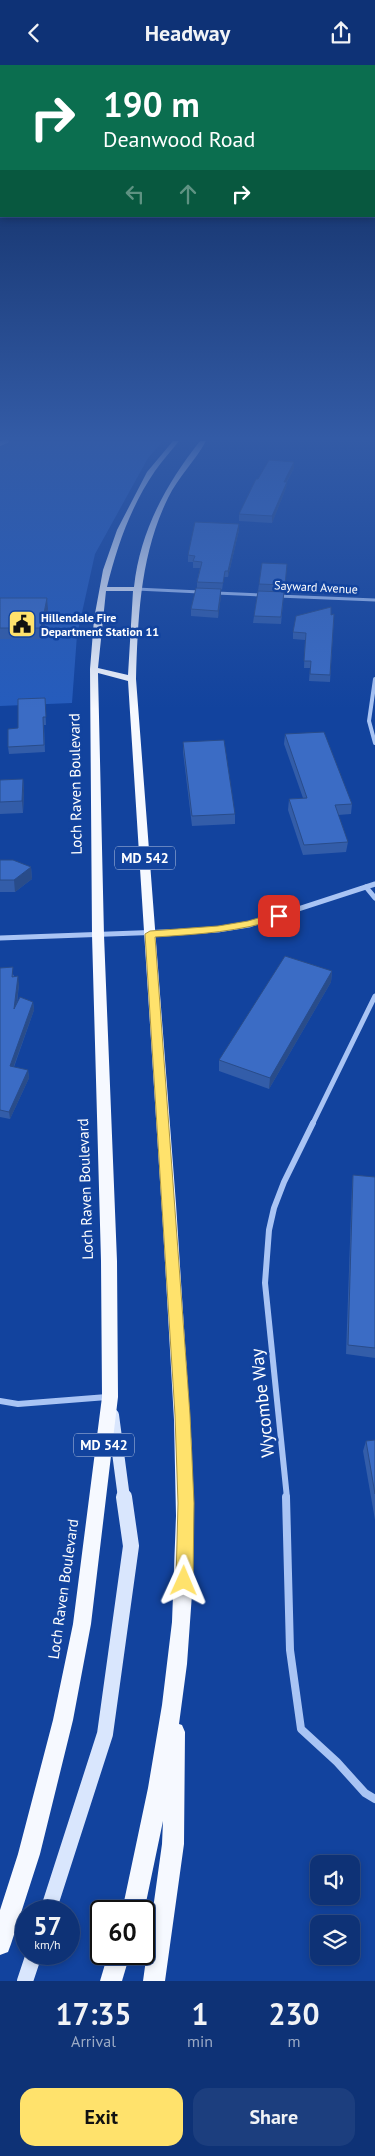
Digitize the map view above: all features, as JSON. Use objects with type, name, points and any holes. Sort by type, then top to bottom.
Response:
[{"type":"main road","name":"Loch Raven Boulevard","points":[[0,1944],[29,1854],[63,1720],[80,1634],[110,1397],[109,1261],[98,935],[94,669],[102,589],[122,530]]},
{"type":"main road","name":"MD 542","points":[[135,1900],[157,1805],[175,1684],[184,1581],[186,1503],[183,1425],[132,679],[132,628],[136,589],[140,562],[151,530]]},
{"type":"main road","points":[[102,589],[136,589]]},
{"type":"main road","points":[[94,669],[132,679]]},
{"type":"main road","points":[[154,1981],[173,1844],[175,1684]]},
{"type":"main road","points":[[111,1981],[116,1965]]},
{"type":"street","points":[[136,589],[201,592]]},
{"type":"street","name":"Sayward Avenue","points":[[211,593],[375,600]]},
{"type":"street","points":[[375,679],[369,721],[375,743]]},
{"type":"street","points":[[0,938],[150,934],[218,930],[249,925],[375,883]]},
{"type":"street","points":[[366,887],[375,898]]},
{"type":"street","name":"Wycombe Way","points":[[375,996],[281,1190],[269,1229],[265,1283],[287,1502],[290,1651],[301,1729],[337,1762],[365,1793],[375,1799]]},
{"type":"street","points":[[0,1401],[18,1404],[110,1397],[131,1546],[105,1734],[52,1900]]},
{"type":"street","points":[[25,1981],[30,1965]]},
{"type":"shaded area","points":[[0,530],[108,530],[95,554],[77,635],[72,703],[0,706]]},
{"type":"building","points":[[193,530],[237,530],[228,571],[225,571],[223,583],[197,582],[202,562],[193,561],[195,556],[188,555]]},
{"type":"building","points":[[262,563],[287,564],[285,585],[259,584]]},
{"type":"building","points":[[196,588],[221,589],[218,611],[191,609]]},
{"type":"building","points":[[258,591],[284,592],[281,617],[254,616]]},
{"type":"building","name":"Hillendale Fire Department Station 11","points":[[0,598],[47,598],[41,628],[0,628]]},
{"type":"building","points":[[331,607],[331,615],[334,614],[330,675],[310,674],[311,661],[304,661],[306,633],[293,632],[296,616]]},
{"type":"building","points":[[45,698],[46,717],[43,717],[44,745],[8,747],[8,729],[18,728],[18,699]]},
{"type":"building","points":[[324,732],[352,804],[335,805],[348,842],[304,845],[289,799],[307,798],[285,734]]},
{"type":"building","points":[[224,740],[235,814],[192,816],[183,742]]},
{"type":"building","points":[[23,779],[22,801],[0,802],[0,780]]},
{"type":"building","points":[[0,860],[13,860],[31,867],[14,880],[0,880]]},
{"type":"building","points":[[285,956],[332,971],[270,1078],[219,1060]]},
{"type":"building","points":[[13,967],[12,977],[18,976],[14,1009],[20,997],[33,1002],[10,1066],[28,1070],[9,1112],[0,1110],[0,968]]},
{"type":"building","points":[[353,1175],[375,1177],[375,1348],[348,1345]]},
{"type":"building","points":[[375,1440],[375,1494],[366,1441]]},
{"type":"place","name":"Hillendale Fire Department Station 11","points":[[22,624]]},
{"type":"route","points":[[184,1581],[186,1503],[183,1415],[150,934],[218,930],[249,925],[279,916]]}]
